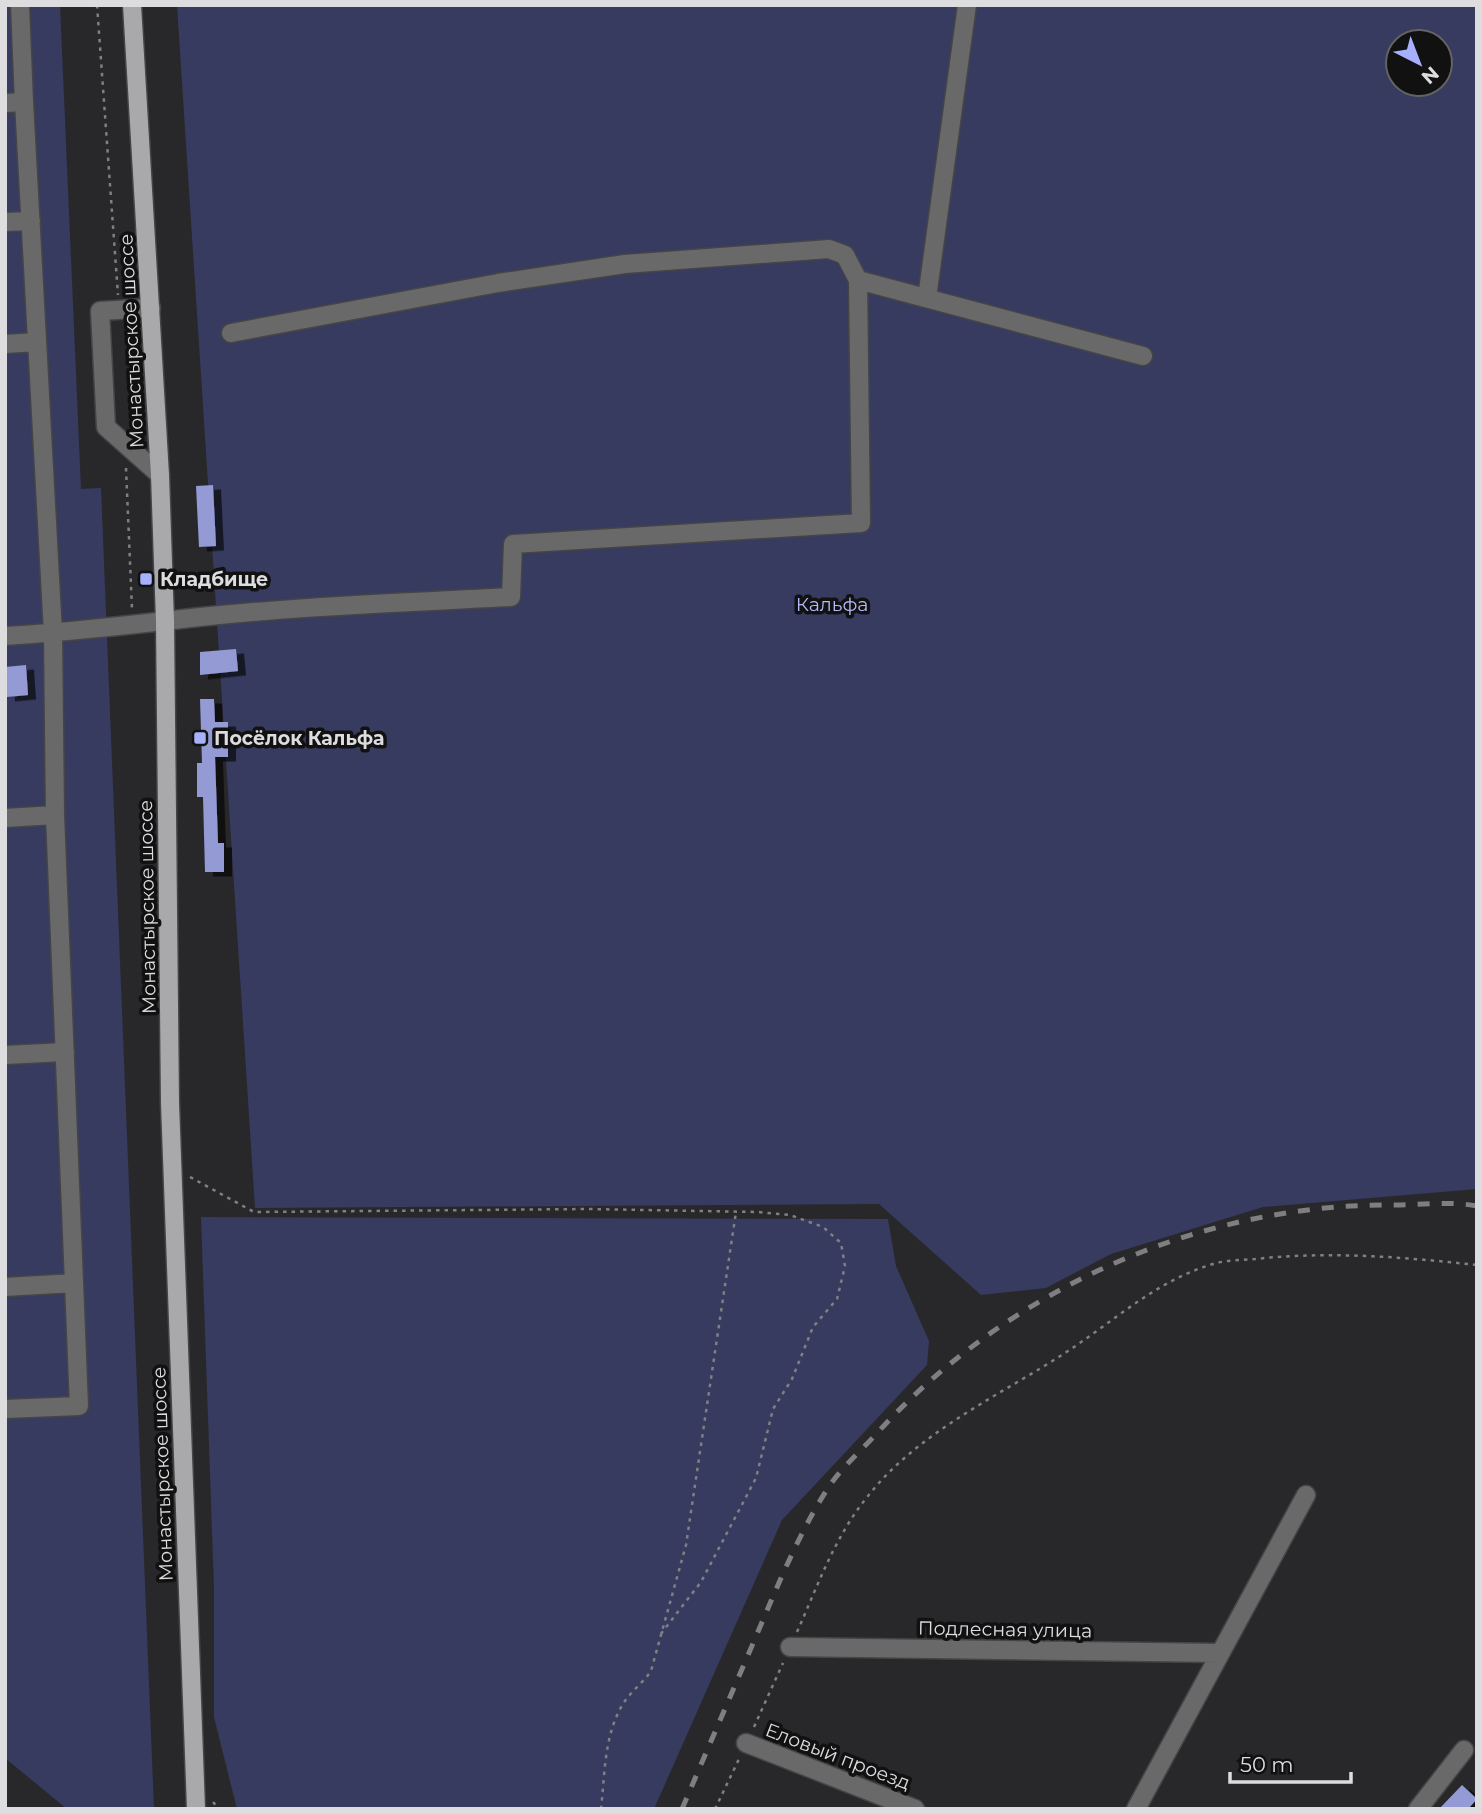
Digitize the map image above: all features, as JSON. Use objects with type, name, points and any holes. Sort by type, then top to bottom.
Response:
[{"type":"main road","name":"Монастырское шоссе","points":[[132,5],[160,475],[165,621],[172,1168],[196,1809]]},
{"type":"street","points":[[5,1409],[79,1406],[55,816],[53,633],[20,5]]},
{"type":"street","points":[[927,298],[967,5]]},
{"type":"street","points":[[5,103],[24,102]]},
{"type":"street","points":[[5,222],[31,221]]},
{"type":"street","points":[[5,636],[109,629],[165,621],[511,597],[513,544],[861,523],[858,280],[845,255],[829,249],[625,264],[498,283],[231,332]]},
{"type":"street","points":[[858,280],[1143,356]]},
{"type":"street","points":[[150,307],[100,311],[106,426],[160,475]]},
{"type":"street","points":[[5,344],[37,342]]},
{"type":"street","points":[[5,818],[55,816]]},
{"type":"street","points":[[5,1055],[65,1052]]},
{"type":"street","points":[[5,1287],[74,1283]]},
{"type":"street","points":[[1136,1809],[1306,1495]]},
{"type":"street","name":"Подлесная улица","points":[[790,1647],[1220,1653]]},
{"type":"street","name":"Еловый проезд","points":[[746,1743],[915,1809]]},
{"type":"street","points":[[1418,1809],[1464,1749]]},
{"type":"path","points":[[97,5],[119,310]]},
{"type":"path","points":[[125,444],[132,610]]},
{"type":"path","points":[[172,1168],[254,1212],[737,1211],[790,1215],[823,1227],[841,1243],[845,1266],[837,1299],[813,1327],[797,1368],[773,1409],[756,1478],[701,1582],[660,1635]]},
{"type":"path","points":[[601,1809],[612,1725],[625,1700],[640,1687],[651,1671],[686,1545],[737,1211]]},
{"type":"path","points":[[715,1809],[841,1533],[869,1494],[885,1478],[967,1412],[1067,1351],[1161,1286],[1214,1264],[1290,1255],[1421,1259],[1477,1265]]},
{"type":"green space","points":[[5,5],[60,5],[81,489],[101,488],[154,1809],[67,1809],[5,1758]]},
{"type":"green space","name":"Кальфа","points":[[177,5],[1477,5],[1477,1189],[1263,1207],[1111,1254],[1046,1288],[981,1295],[879,1204],[255,1208]]},
{"type":"green space","points":[[201,1217],[888,1219],[896,1266],[929,1341],[927,1365],[782,1520],[654,1809],[237,1809],[214,1717],[214,1588]]},
{"type":"building","points":[[213,485],[216,546],[199,547],[196,486]]},
{"type":"building","points":[[236,649],[238,671],[200,675],[200,652]]},
{"type":"building","points":[[26,665],[28,695],[7,697],[5,667]]},
{"type":"building","points":[[200,699],[214,699],[215,722],[228,722],[228,757],[215,757],[218,843],[224,843],[224,872],[205,872],[203,797],[197,797],[197,763],[202,763]]},
{"type":"building","points":[[1462,1785],[1477,1799],[1468,1809],[1439,1809]]},
{"type":"railway","points":[[682,1809],[783,1573],[830,1485],[853,1458],[930,1381],[987,1336],[1048,1297],[1112,1264],[1180,1238],[1250,1220],[1322,1208],[1436,1204],[1477,1206]]},
{"type":"place","name":"Кладбище","points":[[146,579]]},
{"type":"place","name":"Посёлок Кальфа","points":[[200,738]]}]
